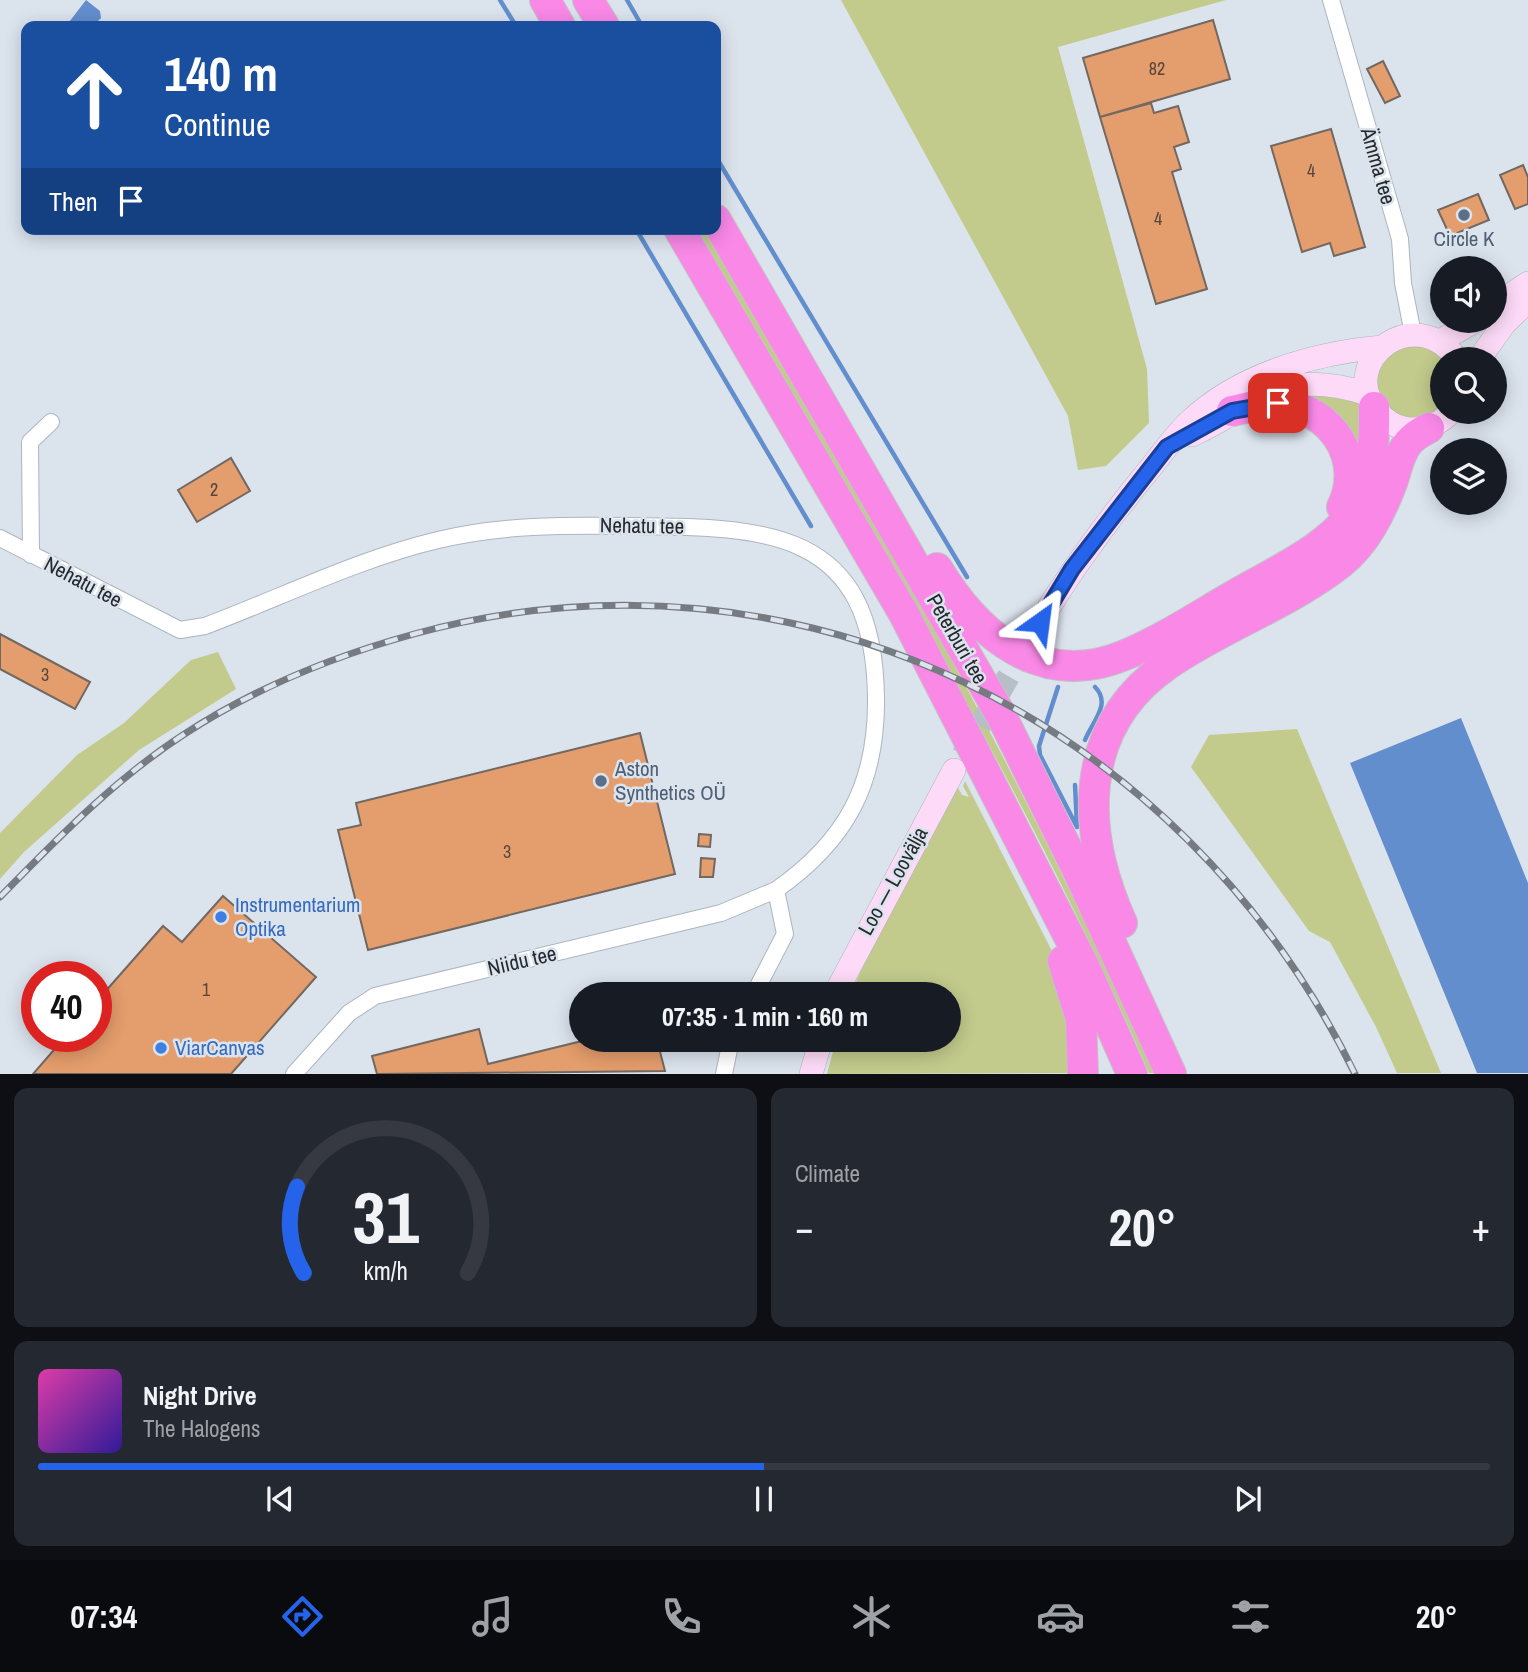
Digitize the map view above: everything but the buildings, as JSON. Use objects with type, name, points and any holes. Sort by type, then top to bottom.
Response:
[{"type":"highway","points":[[545,0],[557,21]]},
{"type":"highway","points":[[588,0],[601,21]]},
{"type":"highway","name":"Peterburi tee","points":[[721,228],[1000,715],[1079,873],[1172,1073]]},
{"type":"highway","name":"Peterburi tee","points":[[683,235],[904,614],[1011,818],[1085,968],[1132,1073]]},
{"type":"highway","points":[[837,429],[899,505],[952,593],[982,628],[1015,651],[1056,664],[1090,665],[1123,656],[1279,570],[1322,542],[1356,507],[1365,489],[1374,454],[1371,400]]},
{"type":"highway","points":[[1232,411],[1278,403],[1315,413],[1334,429],[1346,451],[1350,480],[1344,503],[1322,542]]},
{"type":"highway","points":[[1172,1073],[1173,1036],[1119,916],[1105,876],[1095,832],[1095,772],[1103,745],[1119,715],[1140,688],[1167,664],[1342,562],[1375,523],[1409,443],[1434,424]]},
{"type":"highway","points":[[1011,818],[1014,860],[1074,989],[1081,1019],[1083,1073]]},
{"type":"street","name":"Ämma tee","points":[[1331,0],[1400,239],[1403,283],[1413,334]]},
{"type":"street","points":[[1507,297],[1528,283]]},
{"type":"street","points":[[1488,347],[1505,323],[1528,301]]},
{"type":"street","points":[[1440,341],[1454,333]]},
{"type":"street","points":[[1040,622],[1072,569],[1190,421],[1255,379],[1326,356],[1382,347],[1402,336],[1413,334],[1440,341],[1446,347]]},
{"type":"street","points":[[1371,400],[1369,369],[1382,347]]},
{"type":"street","points":[[1167,447],[1278,389],[1304,384],[1334,384],[1371,400],[1385,419],[1398,427],[1413,430],[1430,423]]},
{"type":"street","points":[[31,555],[30,442],[51,422]]},
{"type":"street","name":"Nehatu tee","points":[[0,538],[180,630],[205,626],[403,550],[474,533],[538,525],[636,526],[751,530],[780,538],[824,563],[853,594],[864,613],[874,655],[876,715],[868,774],[846,822],[806,869],[776,890]]},
{"type":"street","name":"Loo — Loovälja","points":[[840,982],[954,770]]},
{"type":"street","points":[[760,982],[785,934],[776,890]]},
{"type":"street","name":"Niidu tee","points":[[294,1073],[349,1013],[374,996],[709,916],[776,890]]},
{"type":"street","points":[[724,1073],[728,1052]]},
{"type":"street","points":[[811,1073],[817,1052]]},
{"type":"green space","points":[[841,0],[1226,0],[1058,47],[1147,369],[1149,423],[1106,466],[1078,470],[1068,416]]},
{"type":"green space","points":[[698,235],[709,235],[923,608],[1035,820],[1156,1073],[1149,1073],[1100,964],[992,750],[875,540]]},
{"type":"green space","points":[[1424,342],[1430,348],[1430,416],[1415,422],[1388,411],[1375,381],[1388,351]]},
{"type":"green space","points":[[1331,392],[1362,404],[1362,464],[1291,394]]},
{"type":"green space","points":[[218,652],[236,689],[139,750],[24,852],[0,879],[0,833],[77,755],[124,723],[191,660]]},
{"type":"green space","points":[[1297,729],[1441,1073],[1397,1073],[1376,1027],[1330,942],[1309,931],[1191,767],[1209,735]]},
{"type":"green space","points":[[965,781],[1055,957],[1065,986],[1075,1073],[827,1074],[833,1052],[961,1052],[961,982],[856,982],[867,956],[957,786],[962,795],[969,797],[963,786]]},
{"type":"water","points":[[86,0],[100,11],[101,18],[98,21],[70,21]]},
{"type":"water","points":[[1461,718],[1528,883],[1528,1073],[1477,1073],[1350,763]]},
{"type":"waterway","points":[[500,0],[513,21]]},
{"type":"waterway","points":[[627,0],[639,21]]},
{"type":"waterway","points":[[721,165],[967,577]]},
{"type":"waterway","points":[[640,235],[811,526]]},
{"type":"waterway","points":[[1058,687],[1039,746],[1040,755],[1077,827],[1075,785]]},
{"type":"waterway","points":[[1085,740],[1101,706],[1100,693],[1095,687]]},
{"type":"tunnel","points":[[963,755],[1040,622]]},
{"type":"railway","points":[[0,897],[87,811],[158,752],[237,703],[324,663],[414,634],[558,608],[699,609],[835,634],[964,682],[1083,752],[1189,842],[1281,949],[1355,1074]]},
{"type":"place","name":"Circle K","points":[[1464,215]]},
{"type":"place","name":"Aston Synthetics OÜ","points":[[601,781]]},
{"type":"place","name":"Instrumentarium Optika","points":[[221,917]]},
{"type":"place","name":"ViarCanvas","points":[[161,1048]]},
{"type":"route","points":[[1040,622],[1072,569],[1167,447],[1199,432],[1232,411],[1278,403]]}]
